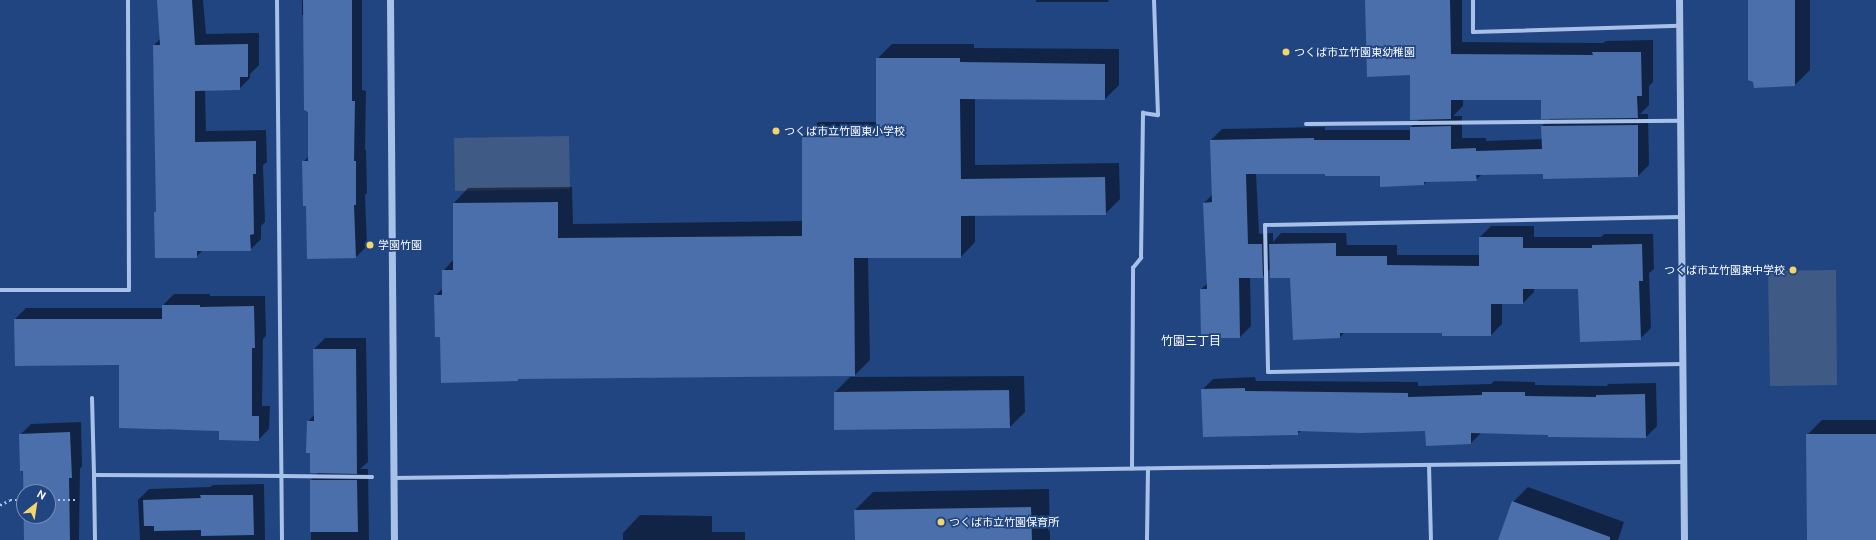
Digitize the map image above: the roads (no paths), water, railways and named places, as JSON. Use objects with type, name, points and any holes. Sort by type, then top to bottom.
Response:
[{"type":"street","points":[[0,290],[129,290],[128,0]]},
{"type":"street","points":[[277,0],[282,540]]},
{"type":"street","points":[[390,0],[394,540]]},
{"type":"street","points":[[1132,469],[1133,268],[1141,258],[1143,113],[1158,115],[1154,0]]},
{"type":"street","points":[[1473,0],[1473,32],[1680,26]]},
{"type":"street","points":[[1679,0],[1684,540]]},
{"type":"street","points":[[1306,124],[1680,121]]},
{"type":"street","points":[[1681,217],[1266,225],[1268,372],[1682,364]]},
{"type":"street","points":[[92,398],[95,540]]},
{"type":"street","points":[[393,478],[1683,462]]},
{"type":"street","points":[[1429,465],[1431,540]]},
{"type":"street","points":[[1147,540],[1148,469]]},
{"type":"street","points":[[94,475],[372,477]]},
{"type":"water","points":[[569,136],[570,189],[455,191],[454,138]]},
{"type":"water","points":[[1836,270],[1837,385],[1770,386],[1768,271]]},
{"type":"place","name":"つくば市立竹園東幼稚園","points":[[1286,52]]},
{"type":"place","name":"つくば市立竹園東小学校","points":[[776,131]]},
{"type":"place","name":"学園竹園","points":[[370,245]]},
{"type":"place","name":"つくば市立竹園東中学校","points":[[1793,270]]},
{"type":"place","name":"つくば市立竹園保育所","points":[[941,522]]},
{"type":"district","name":"竹園三丁目","points":[[1191,341]]}]
